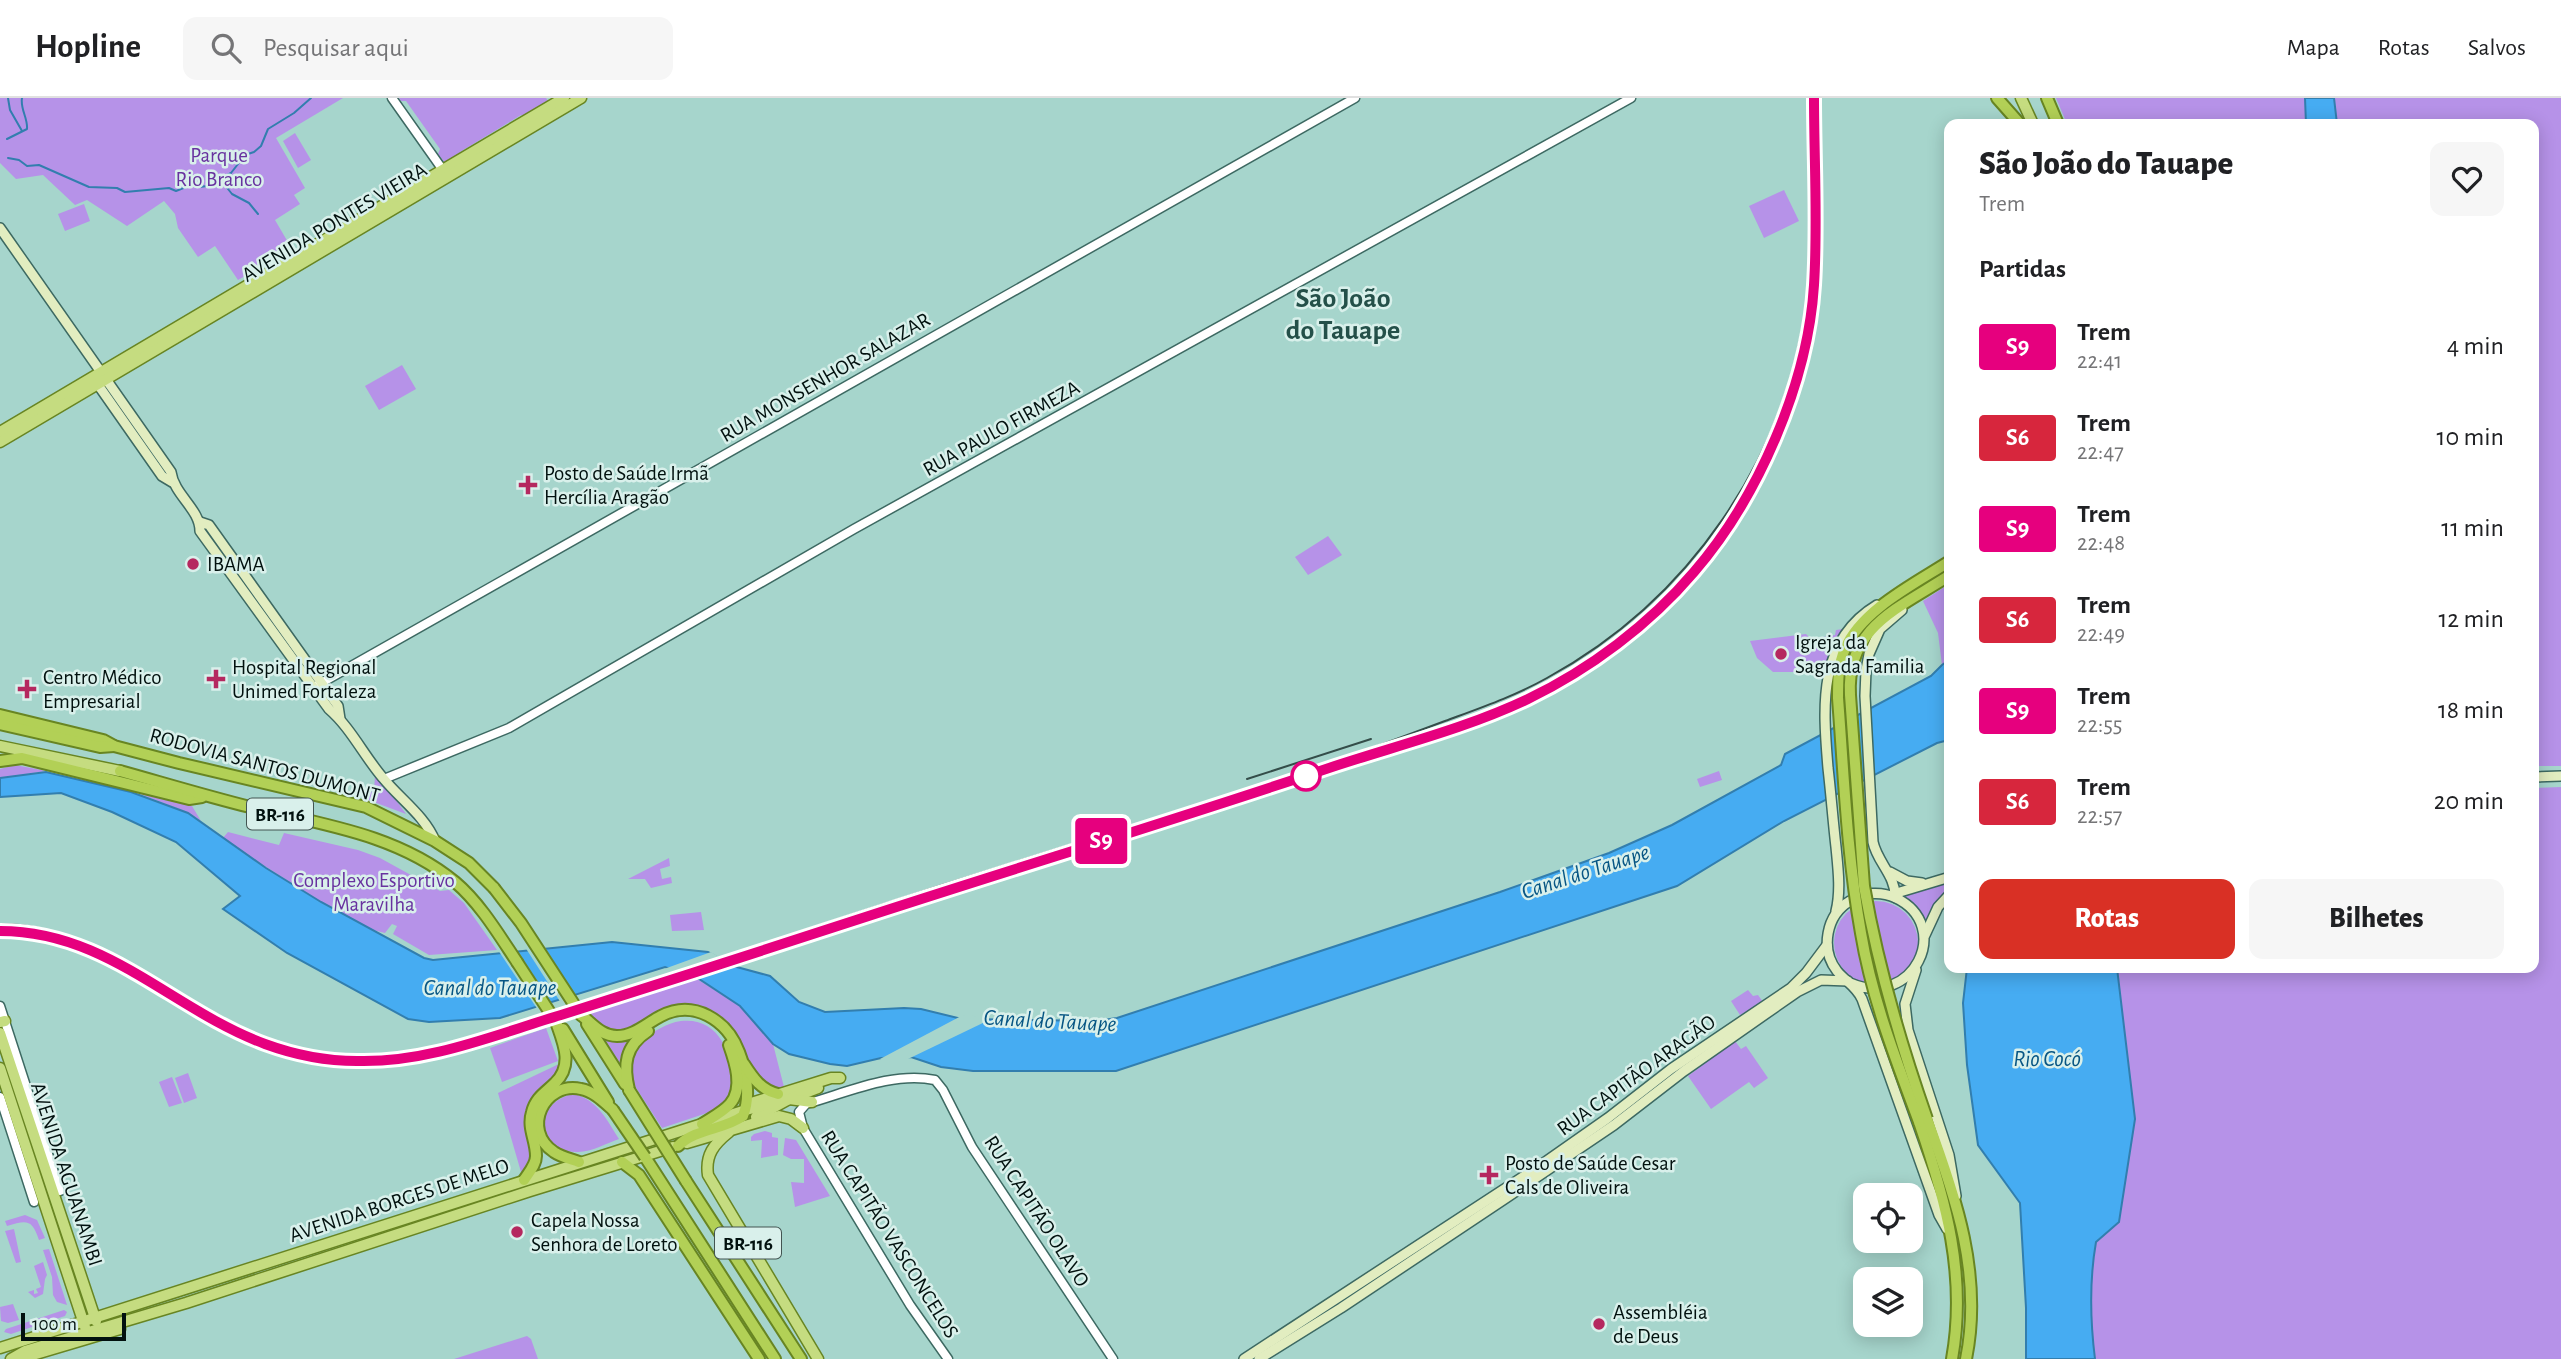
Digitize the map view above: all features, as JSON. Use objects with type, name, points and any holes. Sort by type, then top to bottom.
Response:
[{"type":"highway","points":[[1997,98],[2016,119]]},
{"type":"highway","points":[[2047,98],[2056,119]]},
{"type":"highway","points":[[1944,565],[1871,614],[1854,632],[1839,667],[1838,698],[1853,888],[1861,935],[1884,1030],[1958,1208],[1968,1257],[1972,1303],[1966,1359]]},
{"type":"highway","points":[[1944,579],[1881,619],[1863,638],[1851,664],[1849,678],[1864,886],[1869,916],[1895,1026],[1923,1121],[1956,1261],[1959,1299],[1952,1359]]},
{"type":"highway","points":[[0,715],[103,740],[114,746]]},
{"type":"highway","points":[[0,724],[100,747],[114,746]]},
{"type":"highway","name":"RODOVIA SANTOS DUMONT","points":[[114,746],[366,807],[435,841],[468,863],[494,888],[521,923],[801,1359]]},
{"type":"highway","points":[[0,761],[22,758],[189,799],[211,796]]},
{"type":"highway","name":"RODOVIA SANTOS DUMONT","points":[[120,772],[348,830],[389,844],[430,864],[455,881],[502,940],[564,1030],[775,1359]]},
{"type":"highway","points":[[629,1090],[626,1057],[638,1034],[670,1012],[688,1010],[705,1014],[719,1022],[729,1032],[757,1083],[778,1094]]},
{"type":"highway","points":[[581,1015],[607,1035],[618,1036],[638,1034],[666,1021],[689,1016],[709,1022],[724,1036],[736,1069],[737,1089],[729,1105],[702,1124]]},
{"type":"highway","points":[[556,1022],[566,1057],[562,1075],[539,1113],[538,1130],[540,1138],[553,1151],[579,1161]]},
{"type":"highway","points":[[678,1146],[688,1137],[739,1119],[746,1107],[744,1063]]},
{"type":"highway","points":[[524,1180],[536,1157],[530,1128],[532,1112],[540,1095],[552,1090],[583,1089],[613,1110]]},
{"type":"highway","points":[[622,1162],[639,1175],[759,1359]]},
{"type":"main road","name":"AVENIDA PONTES VIEIRA","points":[[99,379],[445,173],[564,98]]},
{"type":"main road","name":"AVENIDA PONTES VIEIRA","points":[[445,173],[582,98]]},
{"type":"main road","points":[[2021,98],[2031,119]]},
{"type":"main road","points":[[0,228],[162,476],[172,482],[200,522],[209,525],[317,686],[338,706],[340,719],[384,779],[430,828],[435,841]]},
{"type":"main road","points":[[0,432],[99,379]]},
{"type":"main road","points":[[0,442],[99,379]]},
{"type":"main road","points":[[1905,590],[1868,610],[1851,626],[1831,663],[1824,717],[1838,867],[1838,902],[1829,928],[1827,945],[1830,960],[1862,999],[1939,1215],[1949,1232]]},
{"type":"main road","points":[[1896,898],[1895,886],[1875,853],[1873,842],[1866,670],[1880,629],[1917,596]]},
{"type":"main road","name":"BR-116","points":[[0,746],[120,772]]},
{"type":"main road","points":[[2539,777],[2561,776]]},
{"type":"main road","points":[[1884,868],[1907,881],[1924,883]]},
{"type":"main road","points":[[1896,898],[1900,892],[1944,878]]},
{"type":"main road","points":[[1836,913],[1845,903],[1869,893],[1882,893],[1896,898],[1914,911],[1924,940]]},
{"type":"main road","points":[[1944,902],[1932,917],[1905,1004],[1908,1030],[1954,1173],[1958,1208]]},
{"type":"main road","name":"RUA CAPITÃO ARAGÃO","points":[[1244,1359],[1543,1168],[1671,1069],[1791,988],[1827,945]]},
{"type":"main road","points":[[1849,982],[1861,988],[1884,989],[1904,980],[1919,962]]},
{"type":"main road","name":"RUA CAPITÃO ARAGÃO","points":[[1259,1359],[1406,1265],[1809,985],[1829,978],[1849,982]]},
{"type":"main road","name":"AVENIDA AGUANAMBI","points":[[0,1033],[39,1137],[96,1323]]},
{"type":"main road","name":"AVENIDA AGUANAMBI","points":[[0,1069],[85,1326]]},
{"type":"main road","points":[[746,1107],[778,1094],[839,1078],[833,1083],[789,1099],[755,1117],[748,1124]]},
{"type":"main road","points":[[746,1107],[789,1099],[812,1102]]},
{"type":"main road","name":"AVENIDA BORGES DE MELO","points":[[96,1323],[254,1266],[702,1124],[746,1107]]},
{"type":"main road","name":"AVENIDA BORGES DE MELO","points":[[19,1359],[144,1321],[186,1303],[351,1249],[734,1128],[779,1116],[791,1119],[803,1128]]},
{"type":"main road","name":"BR-116","points":[[734,1128],[712,1149],[708,1161],[708,1175],[818,1359]]},
{"type":"main road","points":[[351,1249],[356,1240],[376,1228]]},
{"type":"main road","points":[[234,1287],[231,1287],[229,1282],[254,1266]]},
{"type":"main road","points":[[186,1303],[217,1288],[219,1283],[215,1279]]},
{"type":"main road","name":"AVENIDA BORGES DE MELO","points":[[0,1348],[186,1303]]},
{"type":"main road","name":"AVENIDA BORGES DE MELO","points":[[11,1359],[25,1350],[85,1326]]},
{"type":"street","points":[[392,98],[445,173]]},
{"type":"street","name":"RUA MONSENHOR SALAZAR","points":[[317,686],[1355,98]]},
{"type":"street","name":"RUA PAULO FIRMEZA","points":[[384,779],[509,728],[854,529],[1631,98]]},
{"type":"street","name":"AVENIDA AGUANAMBI","points":[[0,1006],[2,1022],[39,1137],[60,1191]]},
{"type":"street","name":"RUA CAPITÃO OLAVO","points":[[812,1102],[892,1081],[926,1078],[940,1084],[972,1147],[1113,1359]]},
{"type":"street","name":"AVENIDA AGUANAMBI","points":[[0,1097],[34,1202]]},
{"type":"street","points":[[803,1128],[799,1116],[800,1108],[812,1102]]},
{"type":"street","name":"RUA CAPITÃO VASCONCELOS","points":[[803,1128],[910,1305],[948,1359]]},
{"type":"green space","name":"Parque Rio Branco","points":[[0,98],[343,98],[276,138],[305,188],[294,195],[300,204],[275,220],[292,249],[238,280],[215,246],[198,257],[178,228],[175,214],[164,201],[127,226],[87,200],[75,205],[43,175],[16,179],[0,163]]},
{"type":"green space","points":[[399,98],[546,98],[549,102],[525,117],[521,115],[460,152],[460,156],[446,164],[438,154],[440,149],[406,101]]},
{"type":"green space","points":[[2056,98],[2305,98],[2306,119],[2065,119]]},
{"type":"green space","points":[[2334,98],[2561,98],[2561,766],[2539,766],[2539,119],[2336,119]]},
{"type":"green space","points":[[295,133],[311,160],[298,168],[283,141]]},
{"type":"green space","points":[[1784,190],[1799,221],[1764,238],[1749,206]]},
{"type":"green space","points":[[84,204],[90,221],[65,231],[58,214]]},
{"type":"green space","points":[[402,365],[416,389],[379,410],[365,386]]},
{"type":"green space","points":[[1328,536],[1342,555],[1308,575],[1295,557]]},
{"type":"green space","points":[[1944,587],[1942,665],[1938,633],[1923,601]]},
{"type":"green space","points":[[1843,629],[1825,668],[1805,672],[1773,672],[1757,658],[1750,641],[1806,634],[1811,639],[1835,635],[1836,630]]},
{"type":"green space","points":[[15,765],[47,771],[0,778],[0,769]]},
{"type":"green space","points":[[1719,771],[1722,780],[1700,787],[1697,779]]},
{"type":"green space","points":[[375,776],[386,786],[406,814],[363,798],[374,790]]},
{"type":"green space","points":[[2561,787],[2561,1359],[2095,1359],[2091,1300],[2096,1242],[2119,1222],[2135,1119],[2118,973],[2539,973],[2539,788]]},
{"type":"green space","points":[[135,792],[192,806],[201,821],[189,813]]},
{"type":"green space","name":"Complexo Esportivo Maravilha","points":[[228,832],[279,845],[284,833],[358,850],[380,858],[440,891],[449,890],[464,903],[497,950],[429,955],[393,934],[397,926],[392,924],[385,933],[373,930],[321,902],[222,839]]},
{"type":"green space","points":[[669,858],[670,866],[660,869],[662,879],[671,877],[672,883],[651,888],[645,879],[628,879]]},
{"type":"green space","points":[[1944,884],[1944,894],[1932,907],[1925,921],[1904,894]]},
{"type":"green space","points":[[1876,901],[1892,904],[1906,913],[1915,927],[1918,943],[1915,959],[1906,973],[1892,982],[1876,985],[1860,982],[1846,973],[1837,959],[1834,943],[1837,927],[1846,913],[1860,904]]},
{"type":"green space","points":[[701,912],[704,930],[672,931],[670,915]]},
{"type":"green space","points":[[694,977],[740,1006],[773,1044],[784,1087],[773,1090],[756,1077],[722,1020],[662,1011],[642,1039],[660,1028],[681,1021],[708,1026],[724,1045],[732,1071],[732,1085],[731,1098],[716,1110],[662,1128],[585,1009]]},
{"type":"green space","points":[[1748,990],[1753,996],[1758,995],[1763,1002],[1740,1015],[1731,1001]]},
{"type":"green space","points":[[546,1028],[558,1061],[502,1082],[490,1048]]},
{"type":"green space","points":[[1735,1041],[1741,1049],[1746,1046],[1768,1078],[1754,1088],[1749,1082],[1711,1109],[1688,1076]]},
{"type":"green space","points":[[561,1063],[528,1105],[525,1120],[530,1156],[526,1171],[521,1172],[498,1093]]},
{"type":"green space","points":[[188,1073],[197,1098],[184,1103],[175,1078]]},
{"type":"green space","points":[[172,1077],[182,1103],[169,1107],[159,1082]]},
{"type":"green space","points":[[575,1094],[596,1106],[619,1139],[583,1152],[563,1150],[553,1144],[546,1135],[546,1115],[552,1105]]},
{"type":"green space","points":[[765,1131],[778,1138],[778,1155],[761,1158],[762,1140],[751,1141],[751,1137]]},
{"type":"green space","points":[[785,1138],[796,1140],[830,1196],[795,1207],[791,1182],[804,1183],[804,1159],[791,1159],[783,1155]]},
{"type":"green space","points":[[25,1215],[37,1220],[45,1238],[39,1240],[34,1228],[28,1223],[7,1226],[5,1221]]},
{"type":"green space","points":[[14,1229],[21,1262],[16,1263],[5,1231]]},
{"type":"green space","points":[[49,1249],[67,1305],[57,1302],[53,1295],[52,1277],[43,1250]]},
{"type":"green space","points":[[43,1262],[47,1275],[43,1294],[35,1298],[28,1292],[34,1290],[34,1294],[38,1293],[36,1289],[41,1287],[34,1266]]},
{"type":"green space","points":[[13,1304],[19,1320],[8,1323],[1,1321],[0,1307]]},
{"type":"green space","points":[[64,1310],[67,1312],[65,1316],[11,1334],[4,1332],[6,1329]]},
{"type":"green space","points":[[527,1336],[531,1339],[538,1359],[454,1359]]},
{"type":"water","points":[[2305,98],[2334,98],[2336,119],[2306,119]]},
{"type":"water","name":"Canal do Tauape","points":[[1944,664],[1944,741],[1784,821],[1677,886],[1116,1071],[973,1071],[941,1067],[911,1057],[881,1058],[847,1066],[830,1064],[789,1054],[773,1044],[740,1006],[699,979],[665,967],[500,1018],[429,1022],[408,1019],[287,953],[223,909],[240,896],[176,842],[112,812],[61,793],[0,797],[0,778],[46,772],[131,792],[188,813],[266,868],[321,902],[424,958],[433,960],[612,942],[708,952],[733,966],[770,976],[799,1002],[825,1012],[904,1008],[921,1009],[962,1019],[1096,1021],[1117,1018],[1500,892],[1609,853],[1672,825],[1781,765],[1785,754],[1931,676]]},
{"type":"water","name":"Rio Cocó","points":[[1966,973],[2118,973],[2135,1119],[2119,1222],[2096,1242],[2091,1300],[2095,1359],[2026,1359],[2020,1203],[1978,1145],[1967,1065],[1963,1003]]},
{"type":"pier","points":[[544,946],[577,998],[561,1003],[525,947]]},
{"type":"pier","points":[[515,948],[553,1005],[538,1010],[498,950]]},
{"type":"pier","points":[[711,952],[733,965],[689,979],[664,969]]},
{"type":"pier","points":[[963,1015],[985,1017],[987,1021],[908,1059],[880,1059]]},
{"type":"waterway","points":[[8,98],[10,110],[22,131]]},
{"type":"waterway","points":[[7,139],[27,129],[22,98]]},
{"type":"waterway","points":[[8,158],[19,160],[27,166],[39,165],[89,187],[117,188],[125,192],[169,188],[176,191],[196,183],[200,187],[207,186],[231,173],[245,155],[261,146],[268,129],[294,113],[311,98]]},
{"type":"waterway","points":[[220,179],[232,194],[249,203],[258,214]]},
{"type":"tram line","points":[[0,924],[22,925],[63,934],[101,950],[223,1020],[274,1041],[330,1053],[388,1055],[417,1052],[475,1039],[942,885],[1300,773],[1522,690],[1547,678],[1598,646],[1644,609],[1686,566],[1722,520],[1753,469],[1778,415],[1796,358],[1807,299],[1811,224],[1809,98]]},
{"type":"tram line","points":[[1247,779],[1371,739]]},
{"type":"railway","points":[[0,931],[31,933],[86,949],[112,960],[230,1028],[282,1049],[338,1060],[409,1057],[486,1039],[674,979],[1424,738],[1528,699],[1596,660],[1638,628],[1694,572],[1739,510],[1776,437],[1802,360],[1810,322],[1816,238],[1814,98]]},
{"type":"train","name":"S9","points":[[0,931],[50,936],[85,946],[229,1028],[283,1050],[319,1059],[361,1062],[418,1057],[450,1050],[679,978],[1279,785],[1515,705],[1567,678],[1605,653],[1641,625],[1670,597],[1711,551],[1734,517],[1764,462],[1798,373],[1812,307],[1815,244],[1814,98]]},
{"type":"place","name":"Posto de Saúde Irmã Hercília Aragão","points":[[528,485]]},
{"type":"place","name":"IBAMA","points":[[193,564]]},
{"type":"place","name":"Igreja da Sagrada Familia","points":[[1781,654]]},
{"type":"place","name":"Hospital Regional Unimed Fortaleza","points":[[216,679]]},
{"type":"place","name":"Centro Médico Empresarial","points":[[27,689]]},
{"type":"place","name":"Posto de Saúde Cesar Cals de Oliveira","points":[[1489,1175]]},
{"type":"place","name":"Capela Nossa Senhora de Loreto","points":[[517,1232]]},
{"type":"place","name":"Assembléia de Deus","points":[[1599,1324]]},
{"type":"district","name":"São João do Tauape","points":[[1343,313]]}]
